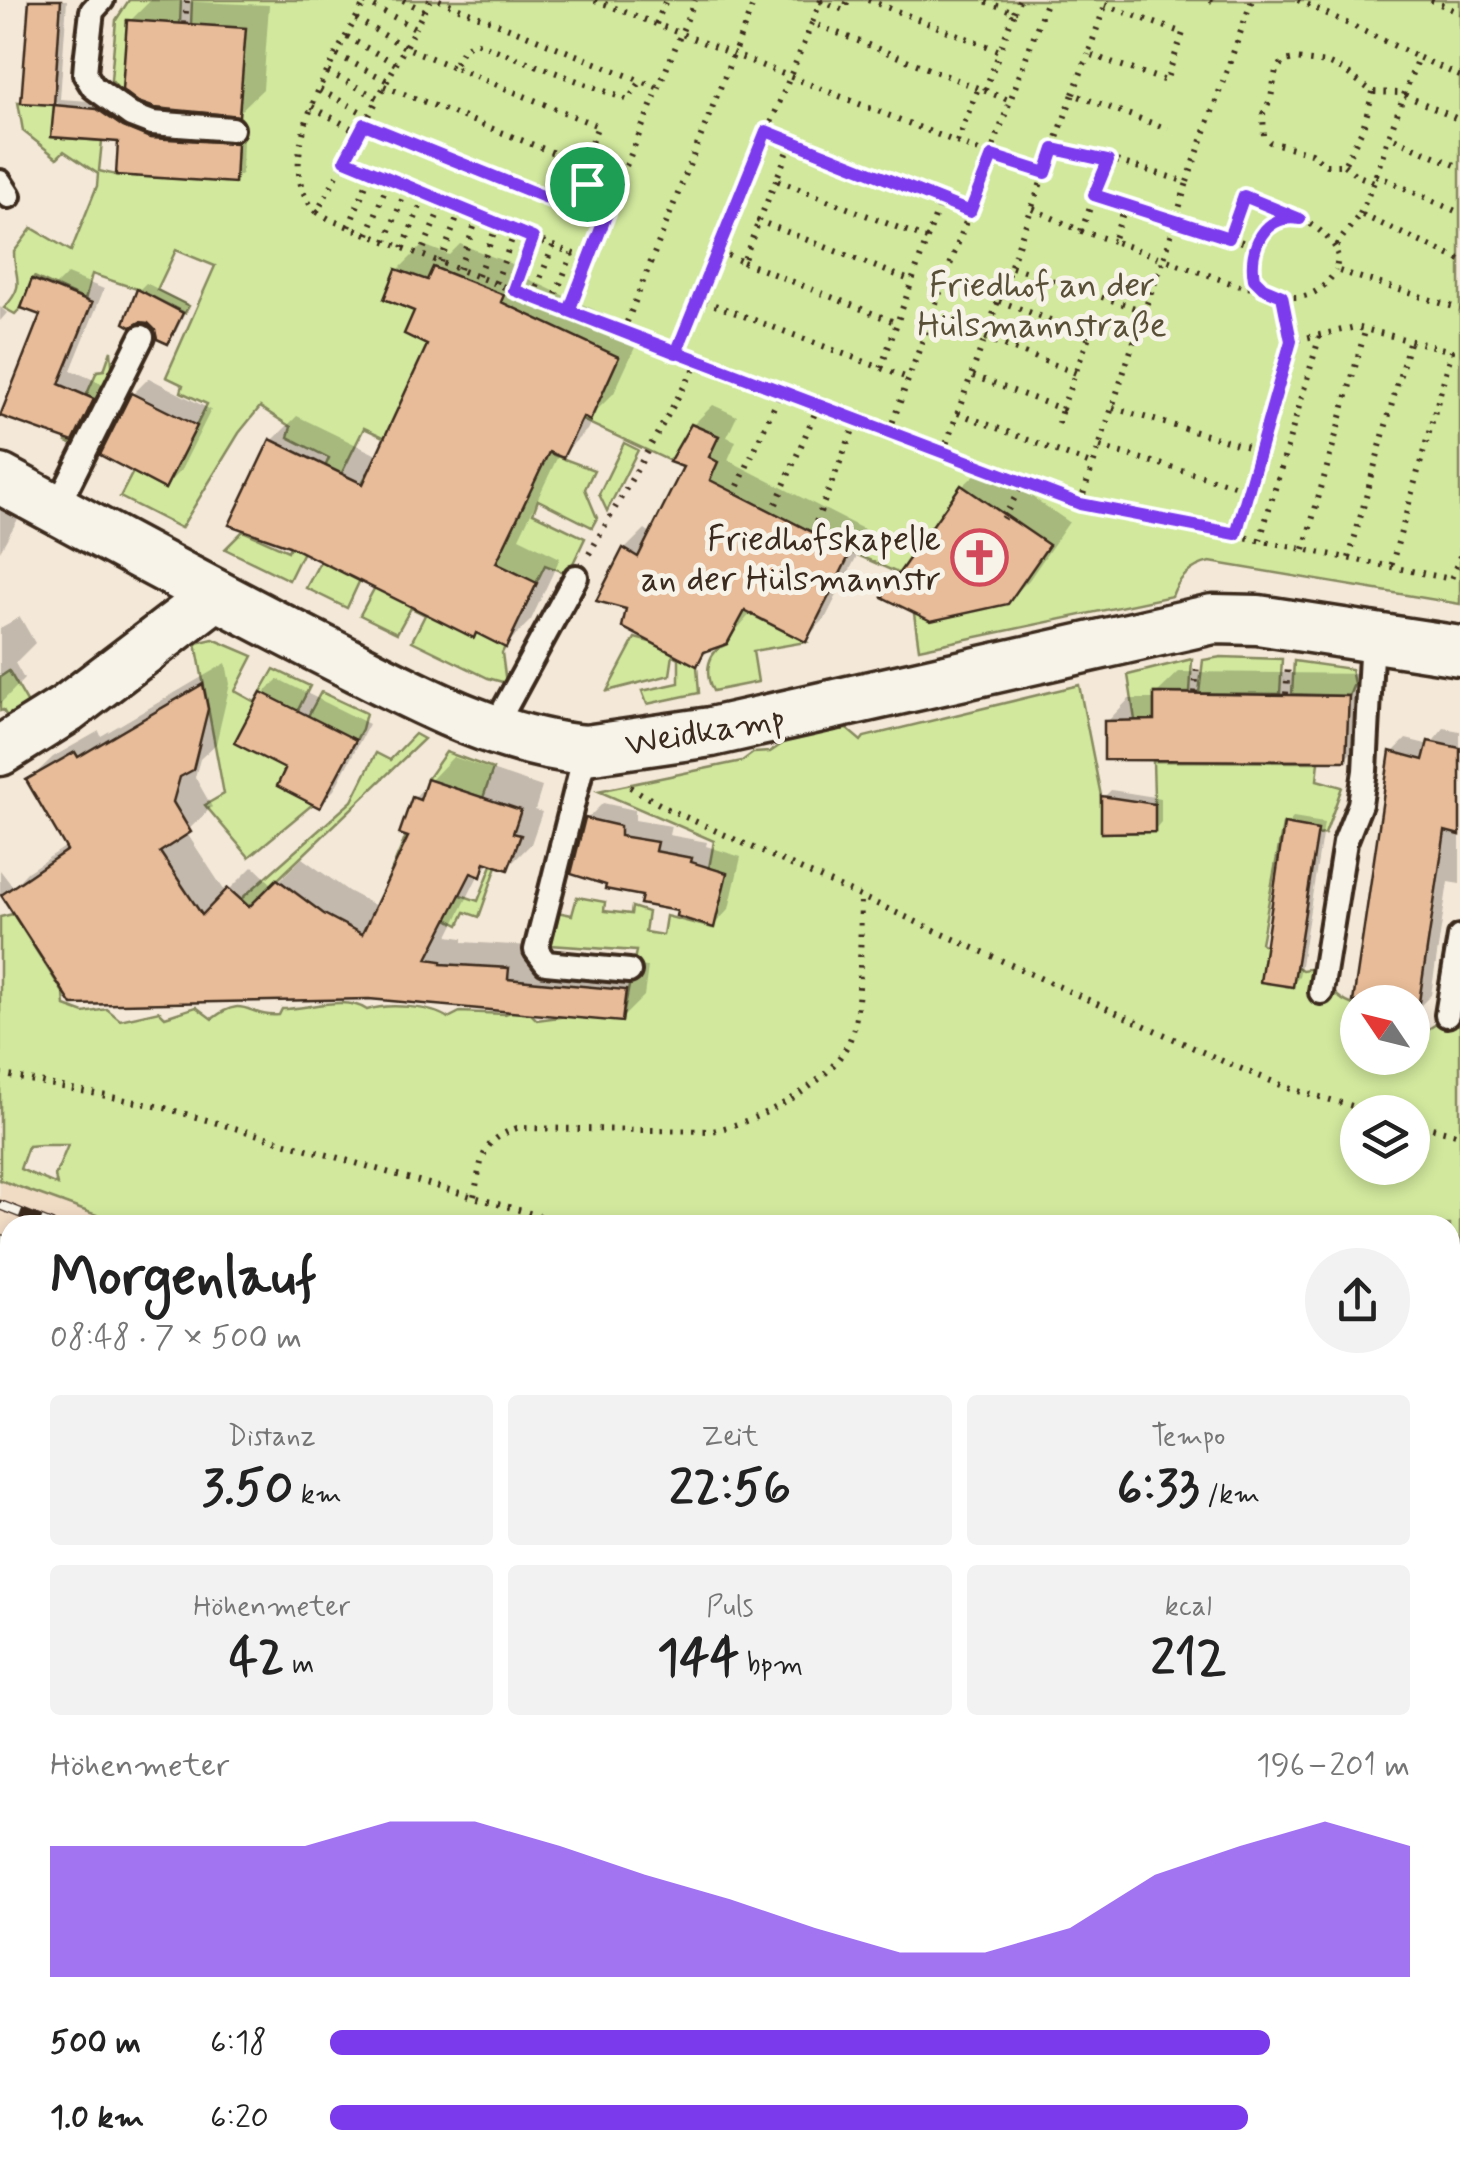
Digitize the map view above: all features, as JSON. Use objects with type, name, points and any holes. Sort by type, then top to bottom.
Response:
[{"type":"street","name":"Weidkamp","points":[[0,480],[392,685],[493,730],[554,746],[588,750],[711,732],[868,699],[1200,620],[1258,620],[1460,650]]},
{"type":"street","points":[[0,751],[67,709],[216,595]]},
{"type":"lane","points":[[102,0],[92,11],[86,62],[85,74],[93,88],[132,115],[152,123],[232,129]]},
{"type":"lane","points":[[56,509],[142,337]]},
{"type":"lane","points":[[493,730],[576,577]]},
{"type":"lane","points":[[1321,992],[1346,842],[1360,804],[1365,771],[1372,636]]},
{"type":"lane","points":[[588,750],[536,950],[546,963],[629,970]]},
{"type":"lane","points":[[1447,1015],[1460,937]]},
{"type":"path","points":[[185,24],[187,0]]},
{"type":"path","points":[[402,0],[424,11]]},
{"type":"path","points":[[317,212],[430,0]]},
{"type":"path","points":[[439,0],[656,87]]},
{"type":"path","points":[[595,0],[992,156],[1046,173]]},
{"type":"path","points":[[656,24],[666,0]]},
{"type":"path","points":[[569,311],[694,0]]},
{"type":"path","points":[[623,332],[756,0]]},
{"type":"path","points":[[676,353],[821,0],[844,10],[848,0]]},
{"type":"path","points":[[868,0],[1000,51]]},
{"type":"path","points":[[982,0],[1014,12]]},
{"type":"path","points":[[957,142],[1019,0]]},
{"type":"path","points":[[889,432],[1048,0]]},
{"type":"path","points":[[1080,504],[1252,0]]},
{"type":"path","points":[[1298,0],[1460,76]]},
{"type":"path","points":[[1431,0],[1460,13]]},
{"type":"path","points":[[415,28],[365,1],[300,138],[298,170],[305,196],[317,212],[698,362],[1080,504],[1456,580],[1460,556]]},
{"type":"path","points":[[942,453],[1106,2],[1183,33],[1166,81],[1088,54]]},
{"type":"path","points":[[356,20],[454,68],[598,126],[582,164]]},
{"type":"path","points":[[812,24],[1011,101]]},
{"type":"path","points":[[347,37],[396,64]]},
{"type":"path","points":[[454,68],[462,48],[475,42],[628,100],[641,81]]},
{"type":"path","points":[[338,55],[386,83],[593,169],[577,210],[364,124]]},
{"type":"path","points":[[1335,247],[1360,214],[1418,57]]},
{"type":"path","points":[[1460,120],[1405,96],[1373,92],[1343,70],[1327,64],[1295,59],[1276,70],[1264,114],[1264,136],[1270,142],[1311,154],[1326,164],[1344,165],[1356,176],[1375,179],[1460,212]]},
{"type":"path","points":[[328,72],[378,98]]},
{"type":"path","points":[[320,90],[369,116]]},
{"type":"path","points":[[1344,165],[1363,128],[1373,92]]},
{"type":"path","points":[[1073,94],[1168,128]]},
{"type":"path","points":[[312,107],[360,133]]},
{"type":"path","points":[[766,131],[970,212]]},
{"type":"path","points":[[1390,136],[1460,167]]},
{"type":"path","points":[[743,262],[792,141]]},
{"type":"path","points":[[1054,149],[1187,182]]},
{"type":"path","points":[[345,160],[589,260]]},
{"type":"path","points":[[1081,231],[1108,161]]},
{"type":"path","points":[[349,227],[371,172]]},
{"type":"path","points":[[368,234],[389,179]]},
{"type":"path","points":[[776,180],[928,238]]},
{"type":"path","points":[[587,184],[614,195]]},
{"type":"path","points":[[386,241],[407,186]]},
{"type":"path","points":[[403,248],[424,194]]},
{"type":"path","points":[[1094,195],[1255,246]]},
{"type":"path","points":[[1033,209],[1081,231],[1242,287],[1263,288],[1282,296],[1308,296],[1319,290],[1336,270],[1335,247],[1319,229],[1244,196],[1229,238]]},
{"type":"path","points":[[881,368],[941,200]]},
{"type":"path","points":[[422,255],[443,201]]},
{"type":"path","points":[[1113,242],[1126,206]]},
{"type":"path","points":[[440,262],[461,208]]},
{"type":"path","points":[[1360,214],[1460,260]]},
{"type":"path","points":[[459,269],[478,216]]},
{"type":"path","points":[[1263,288],[1254,279],[1252,269],[1255,246],[1274,221],[1300,219]]},
{"type":"path","points":[[760,221],[912,280]]},
{"type":"path","points":[[478,276],[497,224]]},
{"type":"path","points":[[496,283],[515,231]]},
{"type":"path","points":[[514,290],[533,238]]},
{"type":"path","points":[[532,297],[553,246]]},
{"type":"path","points":[[718,251],[897,322]]},
{"type":"path","points":[[552,304],[572,254]]},
{"type":"path","points":[[1012,267],[1144,312]]},
{"type":"path","points":[[1336,270],[1460,309]]},
{"type":"path","points":[[1236,534],[1291,341],[1282,296]]},
{"type":"path","points":[[699,299],[910,378]]},
{"type":"path","points":[[999,301],[1090,335]]},
{"type":"path","points":[[1058,424],[1096,320]]},
{"type":"path","points":[[1291,341],[1356,327],[1452,351],[1391,567]]},
{"type":"path","points":[[1304,549],[1366,328]]},
{"type":"path","points":[[1260,540],[1320,334]]},
{"type":"path","points":[[985,338],[1076,373]]},
{"type":"path","points":[[1349,558],[1410,339]]},
{"type":"path","points":[[576,577],[698,362]]},
{"type":"path","points":[[973,376],[1062,409]]},
{"type":"path","points":[[738,486],[781,392]]},
{"type":"path","points":[[776,504],[818,406]]},
{"type":"path","points":[[1112,408],[1258,450]]},
{"type":"path","points":[[958,413],[1092,465]]},
{"type":"path","points":[[816,522],[857,420]]},
{"type":"path","points":[[1100,447],[1248,488]]},
{"type":"path","points":[[1003,519],[1024,483]]},
{"type":"path","points":[[588,750],[629,786],[656,802],[1227,1063],[1290,1089],[1340,1103]]},
{"type":"path","points":[[474,1196],[486,1146],[497,1134],[517,1128],[712,1132],[751,1120],[814,1083],[844,1054],[854,1030],[861,898]]},
{"type":"path","points":[[0,1074],[180,1112],[538,1215]]},
{"type":"path","points":[[1430,1128],[1460,1135]]},
{"type":"shaded area","points":[[0,1180],[96,1215],[0,1215]]},
{"type":"green space","points":[[129,0],[181,0],[180,24],[127,21],[160,104],[126,98],[111,80],[116,20]]},
{"type":"green space","name":"Friedhof an der Hülsmannstraße","points":[[192,0],[1460,0],[1460,604],[1210,562],[1186,574],[1172,596],[919,649],[909,578],[426,347],[548,453],[594,470],[585,489],[597,518],[592,527],[538,500],[533,513],[585,538],[568,574],[545,565],[502,653],[506,683],[488,678],[412,641],[425,615],[411,608],[397,633],[360,615],[375,587],[360,580],[347,608],[306,588],[367,474],[506,539],[524,502],[364,428],[289,580],[225,549],[243,531],[288,551],[329,458],[288,437],[291,427],[260,407],[239,433],[181,528],[120,497],[133,472],[165,489],[207,404],[181,392],[183,385],[166,377],[215,266],[176,250],[157,290],[189,306],[185,313],[137,289],[92,274],[85,300],[34,277],[21,308],[15,314],[4,308],[18,281],[14,252],[32,228],[71,251],[97,186],[98,174],[64,151],[57,158],[23,131],[18,102],[54,105],[52,137],[102,141],[99,171],[235,182],[238,110],[191,25]]},
{"type":"green space","points":[[111,350],[113,379],[79,447],[66,442],[97,371],[104,370]]},
{"type":"green space","points":[[624,443],[638,450],[607,511],[599,494]]},
{"type":"green space","points":[[740,609],[806,642],[753,651],[758,682],[713,691],[709,663],[715,652],[727,644]]},
{"type":"green space","points":[[635,638],[650,642],[697,666],[699,693],[647,704],[642,691],[679,683],[679,658],[673,655],[670,675],[607,691]]},
{"type":"green space","points":[[213,639],[253,656],[235,691],[255,702],[274,669],[310,686],[297,712],[308,716],[321,692],[366,713],[362,729],[328,791],[285,769],[278,786],[313,804],[249,857],[205,805],[224,794],[196,643]]},
{"type":"green space","points":[[1192,659],[1190,693],[1154,693],[1154,721],[1135,720],[1128,675]]},
{"type":"green space","points":[[1282,659],[1280,694],[1199,693],[1203,660]]},
{"type":"green space","points":[[1294,661],[1351,669],[1354,684],[1349,696],[1292,694]]},
{"type":"green space","points":[[9,671],[30,707],[9,720],[0,711],[0,677]]},
{"type":"green space","points":[[1079,685],[1101,796],[1102,833],[1155,832],[1153,761],[1319,762],[1317,780],[1342,787],[1325,834],[1283,825],[1261,943],[1302,970],[1315,968],[1340,997],[1340,1075],[1430,1075],[1430,1028],[1438,1023],[1460,1025],[1460,1215],[96,1215],[0,1180],[0,917],[13,914],[64,994],[65,1006],[84,1013],[107,1009],[120,1020],[159,1011],[165,1017],[196,1007],[212,1019],[223,1011],[240,1007],[279,1015],[282,1009],[337,1003],[367,1010],[420,1008],[448,1018],[460,1012],[505,1014],[524,1007],[537,1020],[567,1016],[622,1021],[636,951],[550,945],[557,912],[572,915],[577,897],[605,902],[604,911],[631,914],[632,907],[648,912],[645,932],[663,935],[666,916],[713,928],[726,873],[709,868],[714,841],[598,791],[742,761],[753,753],[770,752],[803,730],[818,733],[847,729],[861,741],[864,737]],"holes":[[[68,1145],[55,1176],[57,1185],[20,1169],[28,1146]]]},
{"type":"green space","points":[[415,734],[424,739],[249,907],[241,899],[352,801],[376,753],[390,760]]},
{"type":"green space","points":[[446,752],[493,769],[483,798],[427,779]]},
{"type":"green space","points":[[406,836],[415,839],[452,892],[478,901],[492,865],[497,866],[479,917],[465,912],[459,925],[385,886]]},
{"type":"building","points":[[29,0],[61,0],[54,105],[21,103]]},
{"type":"building","points":[[127,20],[246,28],[239,116],[155,108],[122,90]]},
{"type":"building","points":[[54,105],[97,109],[123,127],[150,138],[237,143],[235,183],[116,175],[118,142],[51,137]]},
{"type":"building","points":[[433,267],[504,295],[501,302],[619,357],[590,421],[583,417],[563,458],[549,452],[496,563],[537,583],[506,648],[476,633],[474,638],[289,546],[229,525],[270,439],[363,484],[427,345],[404,334],[414,311],[384,299],[396,269],[427,280]]},
{"type":"building","points":[[32,279],[92,303],[59,384],[94,399],[73,442],[0,416],[40,315],[21,308]]},
{"type":"building","points":[[137,289],[183,313],[168,344],[157,339],[148,323],[131,327],[124,323]]},
{"type":"building","points":[[131,393],[197,426],[165,489],[100,455]]},
{"type":"building","points":[[691,424],[719,436],[709,457],[718,462],[710,480],[851,552],[806,642],[745,611],[727,644],[704,652],[697,666],[622,627],[626,609],[596,601],[623,548],[638,557],[683,467],[669,462]]},
{"type":"building","name":"Friedhofskapelle an der Hülsmannstr","points":[[961,485],[1049,545],[1008,604],[931,621],[882,597]]},
{"type":"building","points":[[203,684],[208,709],[193,770],[180,777],[173,802],[191,832],[160,852],[202,915],[228,888],[249,907],[277,879],[324,914],[362,934],[408,837],[399,834],[412,797],[420,800],[427,779],[521,810],[513,833],[521,835],[508,870],[485,862],[481,877],[471,873],[427,959],[441,964],[509,968],[508,979],[626,990],[622,1022],[369,999],[72,1005],[1,895],[67,850],[26,780],[75,752],[78,757]]},
{"type":"building","points":[[261,692],[356,740],[320,808],[277,786],[285,769],[234,743]]},
{"type":"building","points":[[1154,693],[1349,696],[1346,761],[1104,760],[1104,721],[1154,720]]},
{"type":"building","points":[[1428,741],[1460,748],[1460,835],[1445,831],[1422,985],[1356,985],[1390,751],[1423,760]]},
{"type":"building","points":[[1101,796],[1155,804],[1155,832],[1101,833]]},
{"type":"building","points":[[585,818],[620,826],[620,836],[657,842],[655,851],[692,858],[691,862],[727,873],[714,928],[676,916],[677,911],[640,904],[642,896],[605,889],[606,885],[571,874]]},
{"type":"building","points":[[1284,824],[1318,830],[1293,987],[1260,982]]},
{"type":"railway","points":[[0,1205],[26,1215]]},
{"type":"place","name":"Friedhofskapelle an der Hülsmannstr","points":[[980,558]]},
{"type":"route","points":[[587,184],[577,210],[364,124],[345,160],[533,238],[514,290],[552,304],[569,311],[676,353],[766,131],[970,212],[992,156],[1046,173],[1054,149],[1108,161],[1094,195],[1229,238],[1244,196],[1300,219],[1274,221],[1255,246],[1254,279],[1263,288],[1282,296],[1291,341],[1236,534],[1080,504],[698,362],[569,311],[614,195],[587,184]]}]
